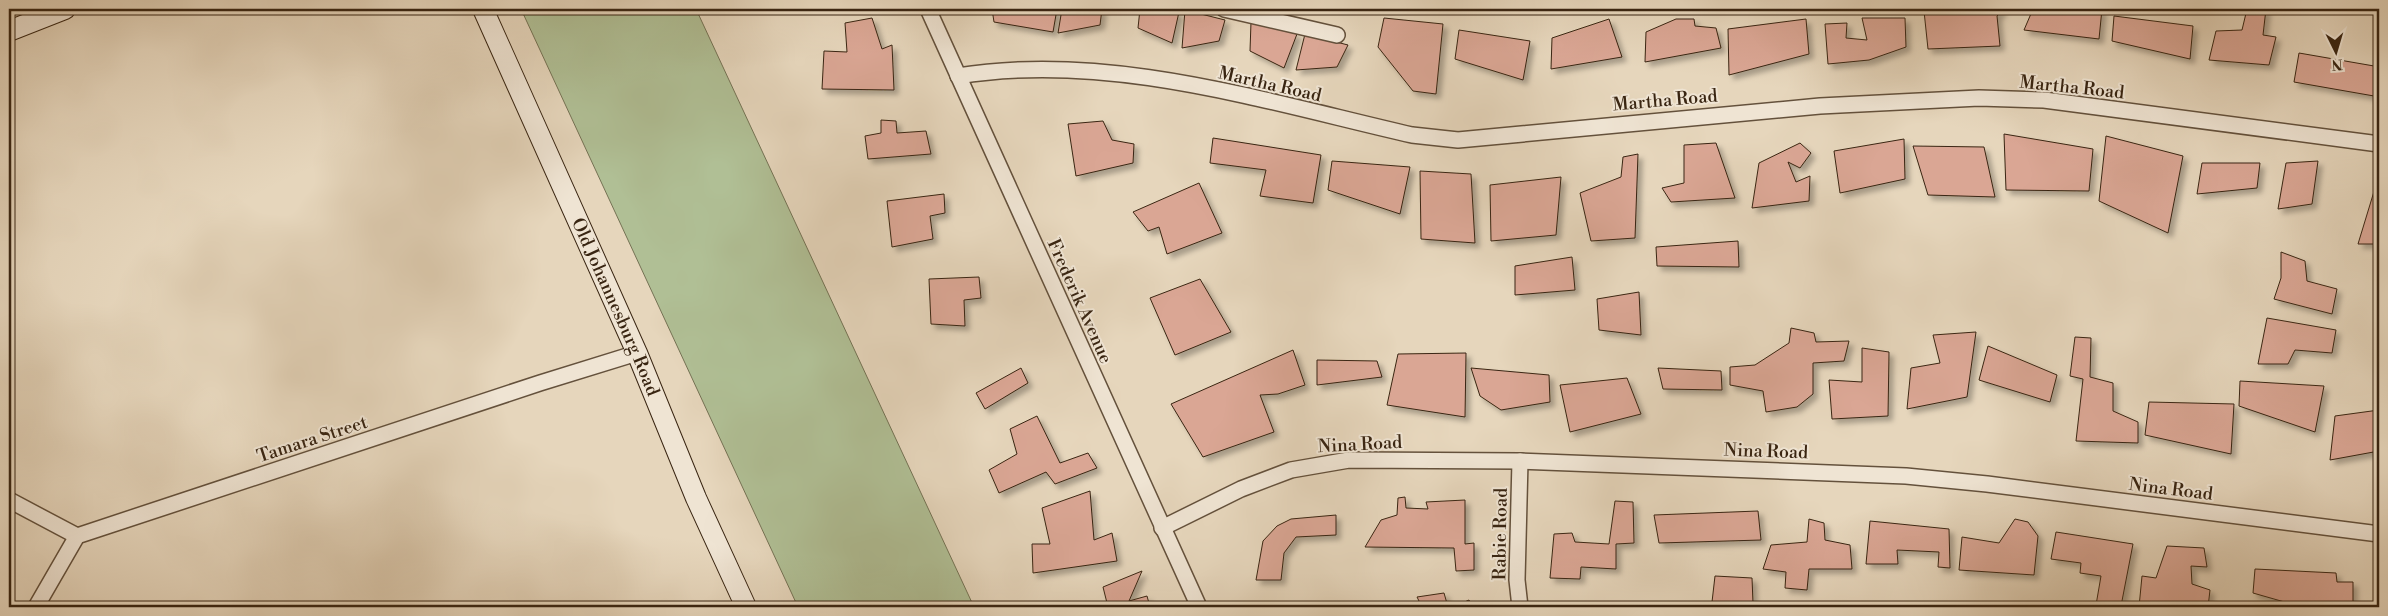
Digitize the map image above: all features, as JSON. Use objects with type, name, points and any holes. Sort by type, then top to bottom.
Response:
[{"type":"main road","points":[[9,31],[65,9]]},
{"type":"main road","name":"Old Johannesburg Road","points":[[484,9],[637,353],[696,498],[746,607]]},
{"type":"street","name":"Frederik Avenue","points":[[928,9],[1199,607]]},
{"type":"street","points":[[1224,9],[1337,35]]},
{"type":"street","name":"Martha Road","points":[[958,76],[999,71],[1049,70],[1154,77],[1412,135],[1458,140],[1820,106],[1979,98],[2044,100],[2379,144]]},
{"type":"street","name":"Tamara Street","points":[[77,536],[540,383],[637,353]]},
{"type":"street","name":"Nina Road","points":[[1162,528],[1240,489],[1291,470],[1333,461],[1520,461],[1906,476],[1987,484],[2379,534]]},
{"type":"street","name":"Rabie Road","points":[[1520,461],[1517,580],[1520,607]]},
{"type":"street","points":[[9,500],[77,536],[36,607]]},
{"type":"green space","points":[[521,9],[696,9],[974,607],[798,607]]},
{"type":"building","points":[[992,9],[1057,9],[1053,32],[994,22]]},
{"type":"building","points":[[1062,9],[1102,9],[1100,25],[1058,33]]},
{"type":"building","points":[[1140,9],[1162,9],[1179,12],[1172,43],[1138,28]]},
{"type":"building","points":[[1935,9],[2003,9],[1997,16],[2000,46],[1928,49],[1924,11]]},
{"type":"building","points":[[2033,9],[2102,9],[2099,39],[2024,30]]},
{"type":"building","points":[[2247,9],[2266,9],[2263,35],[2276,37],[2269,65],[2209,60],[2216,31],[2242,30]]},
{"type":"building","points":[[1185,10],[1225,20],[1219,41],[1182,48]]},
{"type":"building","points":[[2114,16],[2193,26],[2190,59],[2112,41]]},
{"type":"building","points":[[872,18],[882,49],[892,45],[894,90],[822,89],[824,51],[847,52],[845,23]]},
{"type":"building","points":[[1384,18],[1443,24],[1436,94],[1413,91],[1378,47]]},
{"type":"building","points":[[1862,18],[1905,18],[1906,47],[1869,60],[1828,64],[1825,24],[1847,23],[1846,38],[1867,40]]},
{"type":"building","points":[[1609,19],[1622,57],[1551,69],[1552,38]]},
{"type":"building","points":[[1676,19],[1694,19],[1695,26],[1716,28],[1721,48],[1645,62],[1646,32]]},
{"type":"building","points":[[1806,19],[1809,54],[1729,75],[1728,29]]},
{"type":"building","points":[[1251,22],[1297,34],[1284,68],[1250,51]]},
{"type":"building","points":[[1459,30],[1530,41],[1523,80],[1455,59]]},
{"type":"building","points":[[1305,34],[1348,45],[1337,67],[1296,70]]},
{"type":"building","points":[[2299,53],[2374,66],[2374,96],[2294,82]]},
{"type":"building","points":[[881,120],[896,121],[897,133],[926,131],[931,154],[868,159],[865,136],[881,133]]},
{"type":"building","points":[[1103,121],[1112,140],[1134,144],[1133,163],[1076,176],[1068,124]]},
{"type":"building","points":[[2004,134],[2093,149],[2089,191],[2006,190]]},
{"type":"building","points":[[2106,136],[2183,156],[2168,233],[2099,201]]},
{"type":"building","points":[[1213,138],[1321,155],[1313,203],[1260,196],[1266,170],[1210,163]]},
{"type":"building","points":[[1904,139],[1905,179],[1840,193],[1834,151]]},
{"type":"building","points":[[1716,143],[1735,198],[1671,202],[1662,188],[1684,183],[1684,145]]},
{"type":"building","points":[[1800,143],[1811,153],[1800,168],[1788,162],[1796,182],[1810,176],[1809,201],[1752,208],[1759,163]]},
{"type":"building","points":[[1913,146],[1984,147],[1995,197],[1928,195]]},
{"type":"building","points":[[1638,154],[1635,238],[1591,241],[1580,193],[1621,177],[1623,157]]},
{"type":"building","points":[[1332,161],[1410,167],[1400,214],[1328,190]]},
{"type":"building","points":[[2318,161],[2312,204],[2278,209],[2286,163]]},
{"type":"building","points":[[2202,163],[2260,163],[2257,188],[2197,194]]},
{"type":"building","points":[[1420,171],[1471,174],[1475,243],[1421,239]]},
{"type":"building","points":[[2379,175],[2379,244],[2358,244]]},
{"type":"building","points":[[1561,177],[1556,235],[1491,241],[1490,185]]},
{"type":"building","points":[[1199,183],[1222,233],[1167,254],[1159,227],[1148,231],[1133,212]]},
{"type":"building","points":[[944,194],[945,213],[930,216],[933,239],[892,247],[887,201]]},
{"type":"building","points":[[1738,241],[1739,267],[1657,266],[1656,247]]},
{"type":"building","points":[[2281,252],[2305,261],[2307,281],[2337,289],[2332,314],[2274,299],[2281,278]]},
{"type":"building","points":[[1572,257],[1575,290],[1515,295],[1515,266]]},
{"type":"building","points":[[979,277],[981,298],[964,300],[965,326],[931,324],[929,279]]},
{"type":"building","points":[[1200,279],[1231,332],[1175,355],[1150,298]]},
{"type":"building","points":[[1639,292],[1641,335],[1599,330],[1597,299]]},
{"type":"building","points":[[2267,318],[2336,330],[2332,353],[2295,350],[2288,364],[2258,364]]},
{"type":"building","points":[[1791,328],[1814,333],[1816,342],[1849,341],[1844,361],[1813,363],[1813,394],[1797,407],[1766,412],[1763,391],[1730,385],[1730,367],[1755,365],[1789,343]]},
{"type":"building","points":[[1976,332],[1967,397],[1907,409],[1911,368],[1940,363],[1933,335]]},
{"type":"building","points":[[2075,337],[2091,338],[2090,377],[2113,383],[2113,411],[2138,422],[2138,443],[2076,441],[2083,379],[2070,376]]},
{"type":"building","points":[[1988,346],[2057,375],[2050,402],[1979,380]]},
{"type":"building","points":[[1862,348],[1889,352],[1888,416],[1832,419],[1829,380],[1862,382]]},
{"type":"building","points":[[1293,350],[1305,385],[1278,394],[1260,395],[1274,432],[1203,457],[1171,404]]},
{"type":"building","points":[[1466,353],[1465,417],[1387,405],[1398,354]]},
{"type":"building","points":[[1317,360],[1377,361],[1382,377],[1317,385]]},
{"type":"building","points":[[1021,368],[1028,383],[985,409],[976,393]]},
{"type":"building","points":[[1471,368],[1549,375],[1550,402],[1501,410],[1480,396]]},
{"type":"building","points":[[1658,368],[1721,371],[1722,390],[1663,389]]},
{"type":"building","points":[[1627,378],[1641,414],[1570,432],[1560,385]]},
{"type":"building","points":[[2240,381],[2324,386],[2315,432],[2239,406]]},
{"type":"building","points":[[2149,402],[2234,404],[2231,454],[2145,435]]},
{"type":"building","points":[[2379,410],[2379,451],[2330,460],[2335,416]]},
{"type":"building","points":[[1037,416],[1060,463],[1088,453],[1097,468],[1055,484],[1046,472],[999,493],[989,470],[1017,454],[1010,429]]},
{"type":"building","points":[[1090,491],[1094,540],[1112,533],[1117,561],[1033,573],[1032,544],[1050,544],[1042,508]]},
{"type":"building","points":[[1405,497],[1406,508],[1428,509],[1426,502],[1465,500],[1465,544],[1474,543],[1474,570],[1456,571],[1454,548],[1365,547],[1381,520],[1397,515],[1398,498]]},
{"type":"building","points":[[1615,501],[1633,502],[1634,543],[1616,544],[1616,569],[1581,567],[1580,579],[1550,578],[1554,534],[1572,533],[1575,542],[1609,544]]},
{"type":"building","points":[[1758,511],[1761,540],[1659,543],[1654,515]]},
{"type":"building","points":[[1336,515],[1336,535],[1296,537],[1284,553],[1281,580],[1256,580],[1263,541],[1277,526],[1291,519]]},
{"type":"building","points":[[1809,519],[1824,523],[1825,540],[1850,545],[1852,569],[1809,569],[1807,590],[1785,588],[1786,572],[1763,569],[1771,545],[1807,542]]},
{"type":"building","points":[[2015,519],[2028,522],[2038,536],[2034,575],[1959,570],[1962,537],[1999,543]]},
{"type":"building","points":[[1870,521],[1949,529],[1950,568],[1938,567],[1939,552],[1897,550],[1898,564],[1866,564]]},
{"type":"building","points":[[2056,532],[2133,544],[2121,606],[2096,605],[2101,576],[2080,573],[2081,563],[2051,559]]},
{"type":"building","points":[[2167,546],[2204,548],[2207,567],[2191,566],[2192,584],[2210,590],[2208,607],[2139,607],[2142,576],[2156,578]]},
{"type":"building","points":[[2255,569],[2336,573],[2337,582],[2353,582],[2353,607],[2302,607],[2253,593]]},
{"type":"building","points":[[1142,571],[1129,601],[1147,596],[1150,607],[1095,607],[1107,603],[1103,587]]},
{"type":"building","points":[[1715,576],[1752,578],[1753,603],[1712,602]]},
{"type":"building","points":[[1444,593],[1448,607],[1422,607],[1417,597]]},
{"type":"building","points":[[1469,600],[1472,607],[1453,607]]}]
